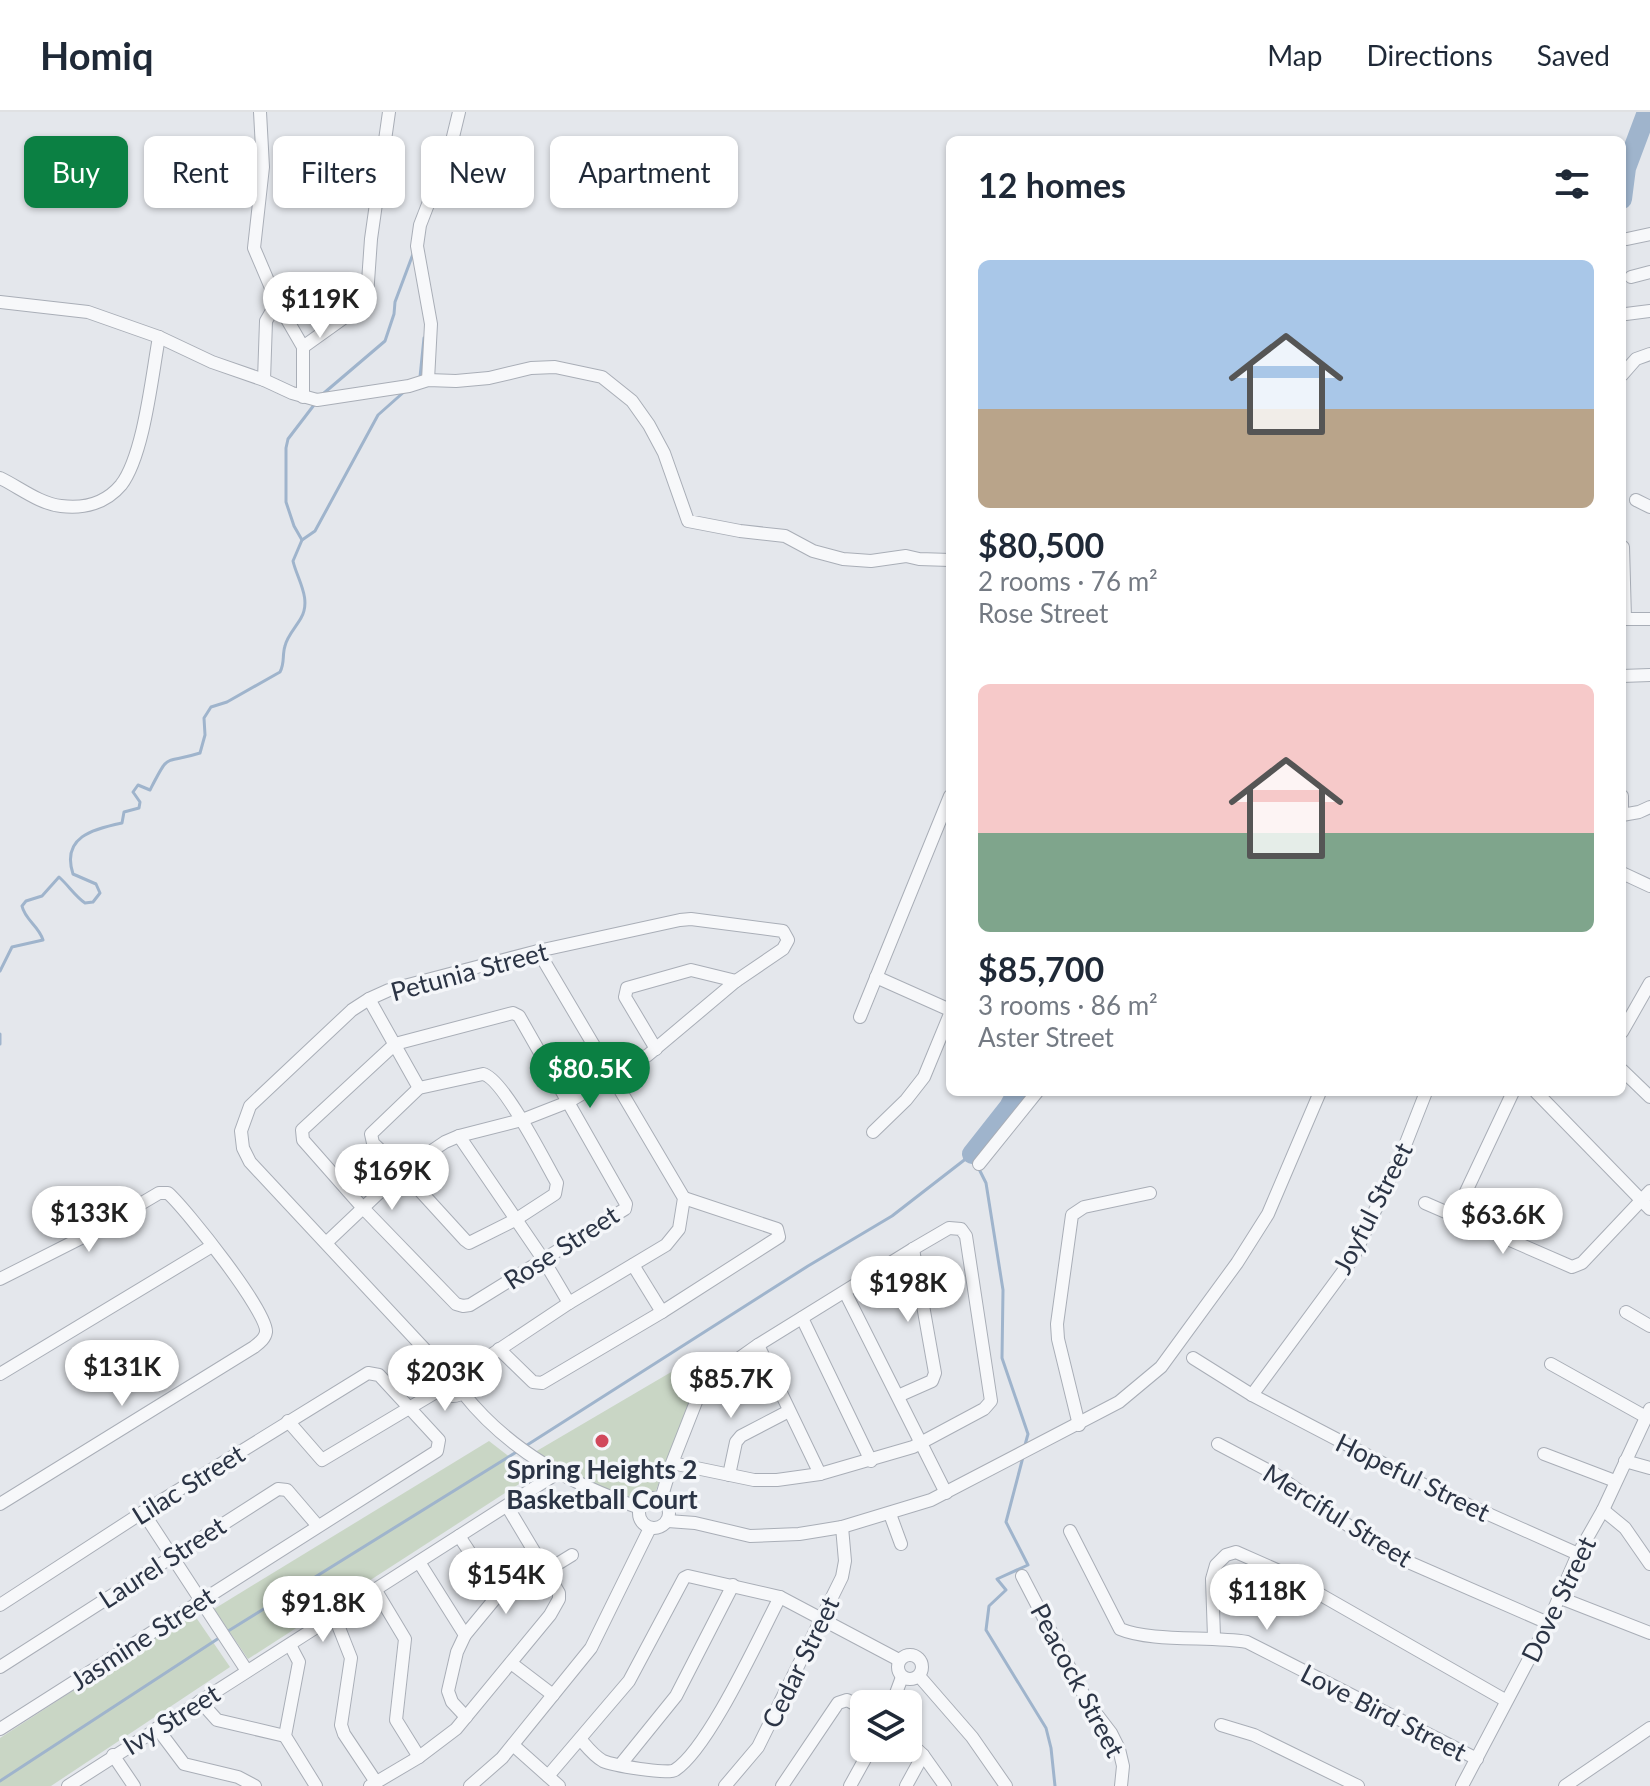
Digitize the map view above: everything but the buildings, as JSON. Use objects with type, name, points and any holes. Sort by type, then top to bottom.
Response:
[{"type":"street","points":[[260,112],[263,167],[254,248],[277,302],[303,347],[303,397]]},
{"type":"street","points":[[303,347],[363,304],[367,296],[371,239],[389,112]]},
{"type":"street","points":[[428,380],[431,324],[417,246],[420,225],[451,145],[459,112]]},
{"type":"street","points":[[1627,239],[1650,234]]},
{"type":"street","points":[[1631,277],[1650,272]]},
{"type":"street","points":[[0,302],[88,312],[317,400],[409,386],[428,380],[489,378],[531,368],[555,367],[602,377],[632,401],[649,425],[664,453],[688,521],[785,536],[813,551],[843,559],[871,561],[906,556],[946,560]]},
{"type":"street","points":[[264,380],[266,321],[277,302]]},
{"type":"street","points":[[1626,314],[1650,311]]},
{"type":"street","points":[[0,478],[60,506],[82,507],[110,496],[126,477],[140,439],[159,337]]},
{"type":"street","points":[[1626,370],[1636,359],[1650,354]]},
{"type":"street","points":[[1636,500],[1650,507]]},
{"type":"street","points":[[1626,619],[1650,619]]},
{"type":"street","points":[[1626,676],[1650,675]]},
{"type":"street","points":[[860,1017],[946,806]]},
{"type":"street","points":[[1626,811],[1650,807]]},
{"type":"street","points":[[1626,875],[1650,886]]},
{"type":"street","name":"Petunia Street","points":[[445,1371],[250,1162],[243,1148],[241,1131],[250,1106],[352,1010],[369,999],[389,990],[538,951],[691,919],[783,931],[788,940],[783,949],[736,981]]},
{"type":"street","points":[[464,1373],[674,1238],[679,1229],[684,1198],[538,951]]},
{"type":"street","points":[[656,1049],[625,997],[627,988],[691,970],[736,981]]},
{"type":"street","points":[[876,977],[946,1010]]},
{"type":"street","points":[[326,1243],[402,1171],[459,1136],[522,1120],[568,1102],[612,1077],[656,1049],[736,981]]},
{"type":"street","points":[[1626,1025],[1649,987]]},
{"type":"street","points":[[369,999],[419,1088]]},
{"type":"street","name":"Rose Street","points":[[516,1013],[626,1204],[625,1209],[470,1305],[456,1304],[363,1208],[301,1135],[302,1130],[395,1044],[516,1013]]},
{"type":"street","points":[[873,1132],[906,1100],[924,1077],[946,1022]]},
{"type":"street","points":[[483,1074],[494,1078],[522,1120],[557,1183],[555,1194],[515,1220],[469,1243],[373,1143],[371,1134],[419,1088],[483,1074]]},
{"type":"street","points":[[1626,1074],[1650,1097]]},
{"type":"street","points":[[979,1164],[1034,1096]]},
{"type":"street","points":[[661,1499],[648,1499],[640,1508],[640,1520],[650,1528],[662,1526],[668,1521],[695,1523],[750,1536],[799,1534],[842,1527],[890,1514],[946,1493],[1079,1425],[1137,1389],[1178,1346],[1268,1214],[1318,1096]]},
{"type":"street","name":"Joyful Street","points":[[1252,1395],[1353,1258],[1424,1096]]},
{"type":"street","points":[[1455,1215],[1511,1096]]},
{"type":"street","points":[[1425,1203],[1572,1267],[1582,1263],[1647,1200],[1540,1096]]},
{"type":"street","points":[[459,1136],[543,1259],[569,1303]]},
{"type":"street","points":[[0,1279],[163,1192],[181,1206],[212,1246],[260,1312],[266,1332],[262,1341],[254,1347],[0,1504]]},
{"type":"street","points":[[1079,1425],[1058,1339],[1058,1310],[1070,1219],[1075,1211],[1084,1207],[1150,1193]]},
{"type":"street","points":[[499,1349],[537,1385],[662,1312],[779,1237],[777,1229],[684,1198]]},
{"type":"street","points":[[661,1499],[672,1463],[703,1384],[758,1345],[913,1249],[949,1228],[961,1229],[966,1236],[991,1401],[984,1409],[922,1443],[820,1474],[777,1480],[729,1475],[672,1463]]},
{"type":"street","points":[[0,1374],[212,1246]]},
{"type":"street","points":[[898,1396],[932,1381],[935,1373],[913,1249]]},
{"type":"street","points":[[633,1265],[662,1312]]},
{"type":"street","points":[[845,1292],[946,1493]]},
{"type":"street","points":[[1626,1312],[1650,1326]]},
{"type":"street","points":[[802,1318],[871,1461]]},
{"type":"street","points":[[758,1345],[820,1474]]},
{"type":"street","name":"Hopeful Street","points":[[1193,1358],[1252,1395],[1430,1488],[1578,1554]]},
{"type":"street","points":[[1551,1364],[1648,1413]]},
{"type":"street","points":[[463,1393],[448,1395],[441,1389],[440,1379],[445,1371],[453,1368],[464,1373]]},
{"type":"street","name":"Lilac Street","points":[[0,1605],[143,1512],[368,1373],[379,1375],[409,1408]]},
{"type":"street","points":[[463,1393],[467,1386],[464,1373]]},
{"type":"street","points":[[288,1421],[322,1460],[441,1389]]},
{"type":"street","points":[[463,1393],[492,1427],[530,1456],[589,1489],[640,1508]]},
{"type":"street","name":"Jasmine Street","points":[[0,1729],[437,1451],[439,1440],[409,1408]]},
{"type":"street","points":[[729,1475],[736,1442],[741,1436],[789,1411]]},
{"type":"street","name":"Dove Street","points":[[1462,1786],[1548,1623],[1578,1554],[1603,1510],[1648,1413]]},
{"type":"street","name":"Merciful Street","points":[[1218,1444],[1275,1474],[1369,1540],[1406,1561],[1548,1623]]},
{"type":"street","points":[[1544,1454],[1615,1481]]},
{"type":"street","points":[[1625,1461],[1650,1468]]},
{"type":"street","name":"Ivy Street","points":[[68,1786],[559,1472]]},
{"type":"street","name":"Laurel Street","points":[[0,1667],[283,1487],[317,1525]]},
{"type":"street","points":[[661,1499],[669,1509],[668,1521]]},
{"type":"street","points":[[334,1615],[351,1658],[341,1725],[373,1784],[447,1736],[511,1663],[559,1599],[559,1593],[507,1506]]},
{"type":"street","points":[[1603,1510],[1625,1528],[1650,1564]]},
{"type":"street","points":[[143,1512],[247,1671]]},
{"type":"street","points":[[890,1514],[901,1544]]},
{"type":"street","name":"Cedar Street","points":[[725,1786],[758,1747],[842,1577],[845,1561],[842,1527]]},
{"type":"street","points":[[470,1786],[494,1767],[591,1648],[650,1528]]},
{"type":"street","name":"Love Bird Street","points":[[1070,1531],[1120,1629],[1133,1634],[1214,1637],[1247,1642],[1477,1759]]},
{"type":"street","points":[[459,1536],[498,1595],[465,1635],[457,1652],[448,1691],[452,1702],[466,1717]]},
{"type":"street","points":[[1214,1637],[1212,1579],[1216,1565],[1226,1555],[1236,1552],[1279,1571],[1505,1700]]},
{"type":"street","points":[[546,1571],[572,1555]]},
{"type":"street","points":[[419,1562],[465,1635]]},
{"type":"street","points":[[548,1776],[629,1681],[684,1578],[691,1575],[780,1597],[899,1660]]},
{"type":"street","name":"Peacock Street","points":[[1022,1576],[1088,1703],[1119,1749],[1123,1766],[1121,1786]]},
{"type":"street","points":[[621,1764],[676,1696],[733,1585]]},
{"type":"street","points":[[375,1589],[405,1639],[396,1720],[419,1757]]},
{"type":"street","points":[[581,1740],[605,1762],[666,1773],[676,1769],[697,1747],[715,1718],[780,1597]]},
{"type":"street","points":[[1558,1597],[1650,1633]]},
{"type":"street","points":[[290,1645],[299,1666],[285,1736],[316,1786]]},
{"type":"street","points":[[909,1654],[915,1656],[922,1665],[919,1676],[907,1680],[902,1677],[897,1666],[899,1660],[909,1654]]},
{"type":"street","points":[[511,1663],[553,1695]]},
{"type":"street","points":[[919,1676],[972,1737],[1006,1786]]},
{"type":"street","points":[[897,1690],[902,1677]]},
{"type":"street","points":[[200,1701],[217,1720],[285,1736]]},
{"type":"street","points":[[782,1786],[838,1703],[850,1702]]},
{"type":"street","points":[[1221,1725],[1254,1735],[1358,1786]]},
{"type":"street","points":[[157,1728],[184,1764],[238,1777],[255,1786]]},
{"type":"street","points":[[1565,1786],[1650,1728]]},
{"type":"street","points":[[513,1745],[559,1786]]},
{"type":"street","points":[[113,1755],[134,1786]]},
{"type":"street","points":[[906,1786],[923,1755],[945,1786]]},
{"type":"street","points":[[850,1786],[863,1762]]},
{"type":"green space","points":[[678,1368],[699,1375],[655,1493],[647,1492],[634,1499],[588,1482],[535,1452]]},
{"type":"green space","points":[[489,1441],[533,1475],[248,1659],[214,1609]]},
{"type":"green space","points":[[193,1613],[230,1667],[51,1786],[0,1786],[0,1738]]},
{"type":"waterway","points":[[1626,168],[1647,112]]},
{"type":"waterway","points":[[324,393],[385,341],[395,302],[413,254]]},
{"type":"waterway","points":[[420,377],[424,338]]},
{"type":"waterway","points":[[302,540],[315,531],[378,415],[405,391]]},
{"type":"waterway","points":[[0,971],[12,947],[43,940],[24,911],[22,906],[26,901],[42,896],[59,877],[85,903],[93,902],[100,893],[96,884],[73,874],[70,861],[76,843],[100,828],[122,823],[124,812],[139,808],[140,802],[133,792],[138,785],[150,790],[168,761],[200,753],[205,735],[204,718],[211,707],[227,702],[280,672],[286,642],[301,618],[305,604],[293,561],[302,540],[286,502],[286,448],[288,439],[314,405]]},
{"type":"waterway","points":[[0,1034],[0,1044]]},
{"type":"waterway","points":[[972,1154],[1015,1096]]},
{"type":"waterway","points":[[524,1447],[892,1216],[972,1154],[976,1162]]},
{"type":"waterway","points":[[979,1169],[986,1183],[1003,1290],[1002,1358],[1028,1434],[1025,1445]]},
{"type":"waterway","points":[[225,1633],[518,1451]]},
{"type":"waterway","points":[[1023,1457],[1006,1522],[1028,1565],[997,1579],[1006,1590],[989,1606],[986,1630],[1046,1728],[1055,1786]]},
{"type":"waterway","points":[[0,1781],[219,1638]]},
{"type":"place","name":"Spring Heights 2 Basketball Court","points":[[602,1441]]}]
